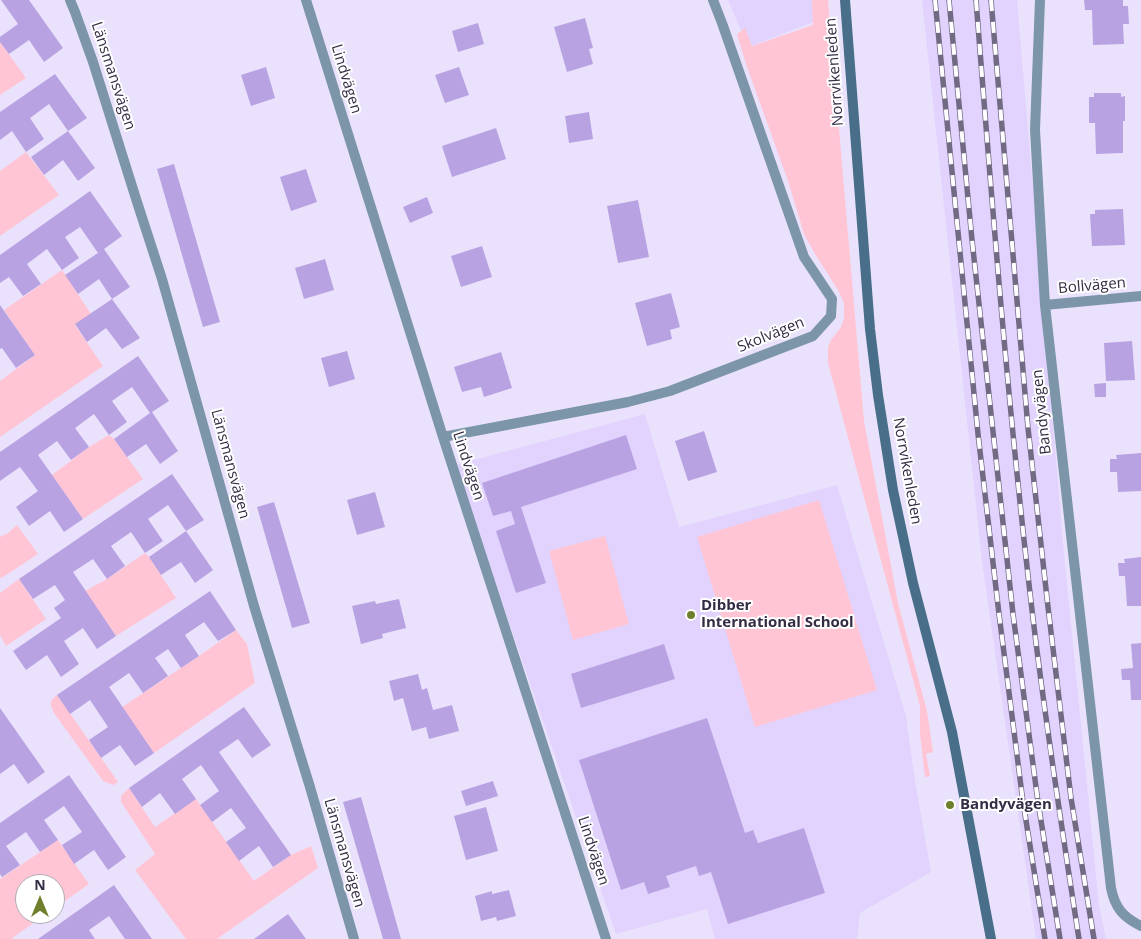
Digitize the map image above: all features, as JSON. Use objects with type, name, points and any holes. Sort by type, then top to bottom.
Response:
[{"type":"main road","name":"Norrvikenleden","points":[[845,0],[870,329],[878,395],[893,490],[913,583],[952,732],[990,939]]},
{"type":"street","name":"Länsmansvägen","points":[[70,0],[93,62],[162,279],[254,606],[310,787],[354,939]]},
{"type":"street","name":"Lindvägen","points":[[306,0],[443,437],[606,939]]},
{"type":"street","name":"Skolvägen","points":[[443,437],[628,402],[670,391],[813,336],[831,316],[832,299],[804,257],[722,23],[712,0]]},
{"type":"street","name":"Bandyvägen","points":[[1040,0],[1035,130],[1045,305],[1112,888],[1119,909],[1128,920],[1141,926]]},
{"type":"street","name":"Bollvägen","points":[[1045,305],[1141,296]]},
{"type":"shaded area","points":[[728,0],[814,0],[816,21],[748,47]]},
{"type":"shaded area","points":[[812,0],[828,0],[864,421],[898,603],[927,711],[933,752],[926,754],[930,776],[925,777],[920,734],[920,706],[828,363],[828,347],[841,327],[844,318],[844,303],[804,234],[788,181],[737,34],[745,28],[752,46],[813,25]]},
{"type":"shaded area","points":[[922,0],[1017,0],[1064,554],[1099,905],[1106,939],[1036,939],[982,562]]},
{"type":"shaded area","points":[[0,42],[26,78],[0,95]]},
{"type":"shaded area","points":[[26,152],[59,195],[0,236],[0,171]]},
{"type":"shaded area","points":[[62,270],[91,314],[75,325],[103,366],[0,437],[0,381],[35,355],[4,310]]},
{"type":"shaded area","name":"Dibber International School","points":[[645,414],[679,527],[837,485],[906,716],[931,872],[860,913],[857,939],[715,939],[707,909],[616,934],[455,465]]},
{"type":"shaded area","points":[[109,435],[114,439],[143,479],[83,519],[52,475],[89,447]]},
{"type":"shaded area","points":[[819,500],[877,690],[755,727],[697,537]]},
{"type":"shaded area","points":[[17,525],[38,554],[0,578],[0,537]]},
{"type":"shaded area","points":[[605,536],[629,624],[573,640],[549,551]]},
{"type":"shaded area","points":[[145,553],[176,598],[116,636],[85,591],[107,579]]},
{"type":"shaded area","points":[[19,579],[46,619],[6,646],[0,635],[0,593]]},
{"type":"shaded area","points":[[236,630],[247,644],[255,683],[154,753],[122,707]]},
{"type":"shaded area","points":[[57,695],[118,782],[113,785],[103,781],[54,713],[51,703]]},
{"type":"shaded area","points":[[129,788],[155,827],[196,799],[254,881],[291,855],[311,846],[318,868],[217,939],[186,939],[135,870],[155,854],[121,802],[121,796]]},
{"type":"shaded area","points":[[58,840],[89,884],[65,901],[65,874],[15,874],[15,924],[32,924],[11,939],[0,939],[0,879]]},
{"type":"building","points":[[1,0],[29,0],[63,48],[44,62],[29,40],[9,54],[0,42],[0,37],[18,24]]},
{"type":"building","points":[[1084,0],[1123,0],[1123,6],[1128,6],[1129,24],[1123,24],[1124,44],[1093,45],[1092,10],[1085,10]]},
{"type":"building","points":[[585,18],[593,48],[589,49],[593,64],[567,72],[554,27]]},
{"type":"building","points":[[478,23],[484,44],[458,52],[452,31]]},
{"type":"building","points":[[266,67],[275,98],[251,106],[241,75]]},
{"type":"building","points":[[459,67],[469,95],[445,103],[435,75]]},
{"type":"building","points":[[55,74],[87,118],[68,131],[49,104],[30,118],[44,139],[26,152],[12,131],[0,140],[0,112]]},
{"type":"building","points":[[1094,93],[1121,93],[1121,97],[1125,96],[1123,153],[1096,154],[1095,123],[1089,123],[1089,97],[1094,97]]},
{"type":"building","points":[[589,112],[593,139],[569,143],[565,116]]},
{"type":"building","points":[[496,128],[506,159],[452,177],[442,146]]},
{"type":"building","points":[[68,131],[95,168],[78,181],[63,160],[44,175],[31,157]]},
{"type":"building","points":[[174,164],[220,322],[203,327],[157,169]]},
{"type":"building","points":[[306,169],[317,202],[291,211],[280,177]]},
{"type":"building","points":[[90,191],[122,236],[104,249],[130,287],[112,299],[99,279],[78,294],[65,275],[98,253],[80,227],[65,237],[79,258],[62,270],[47,249],[27,264],[41,284],[23,296],[9,277],[0,283],[0,255]]},
{"type":"building","points":[[427,197],[433,213],[410,223],[403,207]]},
{"type":"building","points":[[638,200],[649,257],[618,263],[607,206]]},
{"type":"building","points":[[1123,209],[1125,245],[1092,246],[1090,214],[1095,214],[1095,210]]},
{"type":"building","points":[[482,246],[492,277],[461,287],[451,256]]},
{"type":"building","points":[[325,259],[334,290],[304,299],[295,268]]},
{"type":"building","points":[[671,293],[680,327],[670,330],[672,339],[647,346],[635,303]]},
{"type":"building","points":[[112,299],[140,338],[122,349],[106,328],[87,342],[75,324]]},
{"type":"building","points":[[0,305],[35,355],[16,368],[2,348],[0,349]]},
{"type":"building","points":[[1132,341],[1135,380],[1106,381],[1104,343]]},
{"type":"building","points":[[347,351],[355,379],[329,387],[321,358]]},
{"type":"building","points":[[501,352],[512,388],[484,397],[481,387],[462,392],[454,367]]},
{"type":"building","points":[[138,356],[169,401],[152,412],[178,451],[160,464],[146,444],[127,457],[114,439],[150,413],[132,387],[112,401],[127,422],[109,435],[94,414],[75,428],[89,447],[71,460],[57,441],[38,455],[83,519],[64,532],[50,511],[29,526],[16,507],[38,491],[20,467],[0,481],[0,452]]},
{"type":"building","points":[[1106,383],[1106,397],[1095,397],[1094,384]]},
{"type":"building","points":[[704,431],[717,472],[688,481],[675,441]]},
{"type":"building","points":[[626,435],[637,469],[521,507],[546,583],[516,593],[496,531],[515,524],[511,511],[493,516],[482,483]]},
{"type":"building","points":[[1141,453],[1141,491],[1118,492],[1117,472],[1110,472],[1110,459],[1117,459],[1116,455]]},
{"type":"building","points":[[172,474],[204,520],[186,531],[168,505],[148,519],[163,541],[145,553],[131,532],[111,546],[125,566],[107,579],[93,559],[73,572],[116,636],[97,649],[83,628],[64,641],[79,664],[61,677],[47,655],[26,670],[13,651],[61,618],[54,608],[65,600],[55,585],[33,599],[19,579]]},
{"type":"building","points":[[375,492],[385,527],[357,535],[347,500]]},
{"type":"building","points":[[274,502],[310,623],[292,628],[257,507]]},
{"type":"building","points":[[186,531],[213,570],[195,583],[181,562],[161,575],[149,557]]},
{"type":"building","points":[[1141,557],[1141,606],[1127,606],[1125,576],[1119,576],[1118,563],[1125,563],[1124,559]]},
{"type":"building","points":[[210,591],[236,630],[218,641],[204,622],[185,635],[199,656],[181,668],[168,649],[155,658],[168,676],[143,693],[129,673],[109,687],[154,753],[135,766],[120,745],[101,758],[89,740],[108,727],[90,700],[70,714],[57,695]]},
{"type":"building","points":[[399,599],[406,628],[382,634],[383,638],[361,644],[352,606],[375,601],[376,604]]},
{"type":"building","points":[[1141,643],[1141,700],[1131,700],[1130,680],[1122,680],[1121,669],[1133,668],[1131,644]]},
{"type":"building","points":[[664,644],[675,679],[581,708],[571,674]]},
{"type":"building","points":[[418,674],[422,690],[427,688],[433,710],[452,705],[459,731],[429,739],[426,727],[412,731],[403,698],[394,701],[389,681]]},
{"type":"building","points":[[244,707],[271,745],[252,758],[238,739],[219,752],[291,855],[273,867],[259,846],[239,861],[226,842],[246,828],[231,808],[212,822],[200,805],[219,791],[201,765],[182,779],[196,799],[175,814],[160,793],[142,807],[129,788]]},
{"type":"building","points":[[0,708],[45,772],[28,784],[14,764],[0,774]]},
{"type":"building","points":[[707,718],[745,833],[753,830],[758,843],[804,828],[825,893],[728,924],[711,872],[699,876],[696,866],[666,876],[670,887],[648,894],[644,882],[621,890],[579,760]]},
{"type":"building","points":[[69,775],[126,857],[108,870],[94,850],[74,864],[62,845],[82,832],[64,806],[44,820],[58,840],[40,852],[26,832],[6,846],[20,865],[2,877],[0,874],[0,823]]},
{"type":"building","points":[[493,781],[498,796],[466,806],[461,791]]},
{"type":"building","points":[[361,797],[401,939],[383,939],[343,802]]},
{"type":"building","points":[[486,807],[498,851],[466,860],[454,816]]},
{"type":"building","points":[[114,885],[152,939],[125,939],[109,916],[89,930],[95,939],[38,939],[59,924],[65,924],[65,920]]},
{"type":"building","points":[[509,890],[516,916],[497,921],[496,917],[481,921],[475,896],[492,891],[492,894]]},
{"type":"building","points":[[288,914],[306,939],[254,939]]},
{"type":"railway","points":[[935,0],[978,434],[999,614],[1023,802],[1045,939]]},
{"type":"railway","points":[[949,0],[972,240],[1013,614],[1038,802],[1060,939]]},
{"type":"railway","points":[[976,0],[1001,305],[1023,534],[1042,692],[1079,939]]},
{"type":"railway","points":[[991,0],[1028,428],[1071,798],[1094,939]]},
{"type":"place","name":"Dibber International School","points":[[691,615]]},
{"type":"place","name":"Bandyvägen","points":[[950,805]]}]
